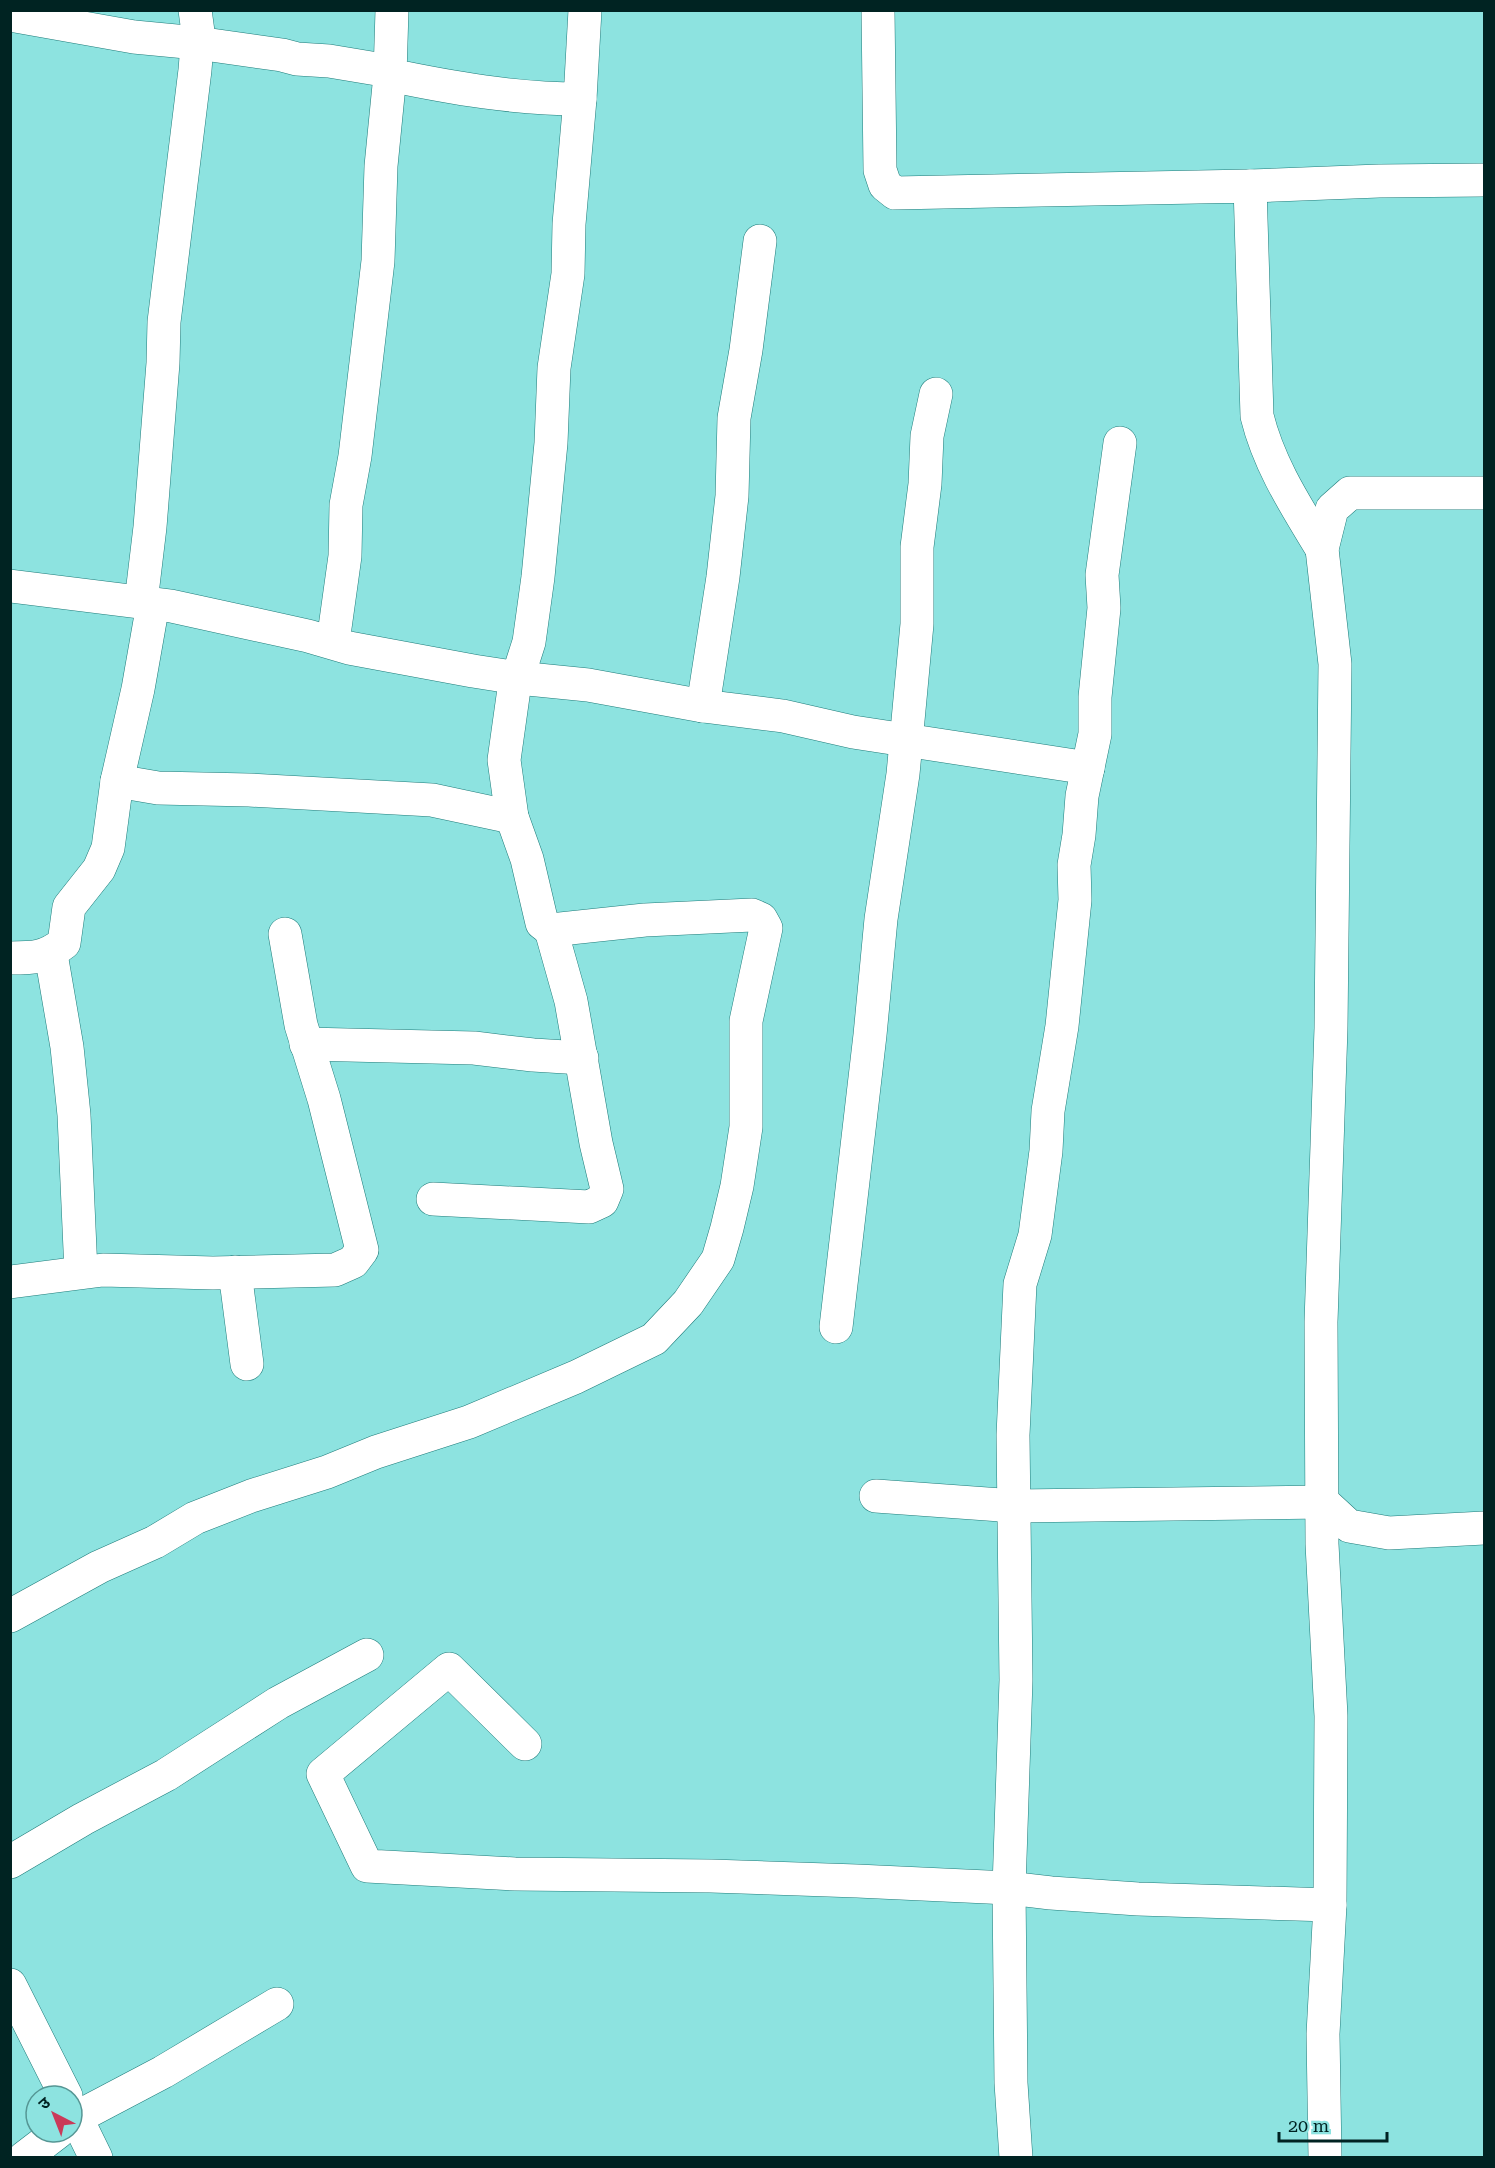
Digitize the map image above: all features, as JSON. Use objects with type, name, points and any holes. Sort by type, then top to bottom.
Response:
[{"type":"street","points":[[10,958],[33,958],[51,954],[64,943],[69,907],[99,869],[108,848],[117,781],[138,689],[147,603],[150,527],[164,363],[164,322],[184,169],[197,43],[195,10]]},
{"type":"street","points":[[333,642],[345,556],[346,505],[355,456],[378,261],[382,145],[390,75],[392,10]]},
{"type":"street","points":[[433,1199],[589,1207],[602,1201],[607,1189],[571,1001],[551,930],[542,923],[527,859],[512,817],[504,760],[511,710],[529,642],[538,577],[551,443],[554,368],[568,274],[569,224],[585,10]]},
{"type":"street","points":[[878,10],[880,170],[885,185],[895,193],[1485,180]]},
{"type":"street","points":[[10,15],[134,36],[282,55],[297,60],[329,61],[377,69],[390,75],[507,95],[580,99]]},
{"type":"street","points":[[1250,186],[1257,416],[1263,441],[1277,474],[1322,549]]},
{"type":"street","points":[[703,706],[723,577],[732,496],[734,418],[746,350],[760,241]]},
{"type":"street","points":[[836,1327],[881,920],[903,774],[917,624],[917,547],[925,484],[927,436],[936,394]]},
{"type":"street","points":[[1016,2157],[1011,2060],[1009,1888],[1016,1680],[1013,1435],[1020,1284],[1035,1235],[1048,1111],[1062,1026],[1075,900],[1074,865],[1082,796],[1095,734],[1095,697],[1104,608],[1102,575],[1120,443]]},
{"type":"street","points":[[1325,2157],[1323,2034],[1330,1905],[1331,1716],[1322,1544],[1321,1322],[1331,1028],[1335,664],[1322,549],[1332,509],[1350,493],[1485,493]]},
{"type":"street","points":[[10,586],[110,597],[210,614],[333,642],[349,648],[518,678],[588,684],[703,706],[783,716],[905,741],[934,743],[1088,768]]},
{"type":"street","points":[[117,781],[158,788],[249,790],[432,800],[512,817]]},
{"type":"street","points":[[10,1616],[99,1567],[155,1542],[195,1518],[251,1496],[327,1472],[376,1452],[469,1422],[576,1377],[654,1339],[688,1303],[718,1259],[737,1186],[746,1126],[746,1021],[765,928],[761,919],[752,915],[645,920],[551,930]]},
{"type":"street","points":[[10,1282],[81,1272],[134,1270],[235,1272],[335,1270],[353,1262],[362,1250],[324,1099],[306,1044],[285,934]]},
{"type":"street","points":[[51,954],[67,1047],[74,1114],[81,1272]]},
{"type":"street","points":[[306,1044],[474,1048],[582,1058]]},
{"type":"street","points":[[235,1272],[247,1364]]},
{"type":"street","points":[[876,1496],[1015,1506],[1323,1502],[1349,1526],[1389,1533],[1485,1528]]},
{"type":"street","points":[[10,1862],[166,1775],[278,1703],[367,1655]]},
{"type":"street","points":[[525,1744],[449,1669],[323,1774],[367,1866],[515,1874],[722,1876],[1009,1888],[1138,1899],[1330,1905]]},
{"type":"street","points":[[10,1985],[55,2084]]},
{"type":"street","points":[[84,2108],[164,2072],[277,2004]]},
{"type":"street","points":[[84,2138],[96,2157]]},
{"type":"street","points":[[24,2157],[38,2144]]}]
